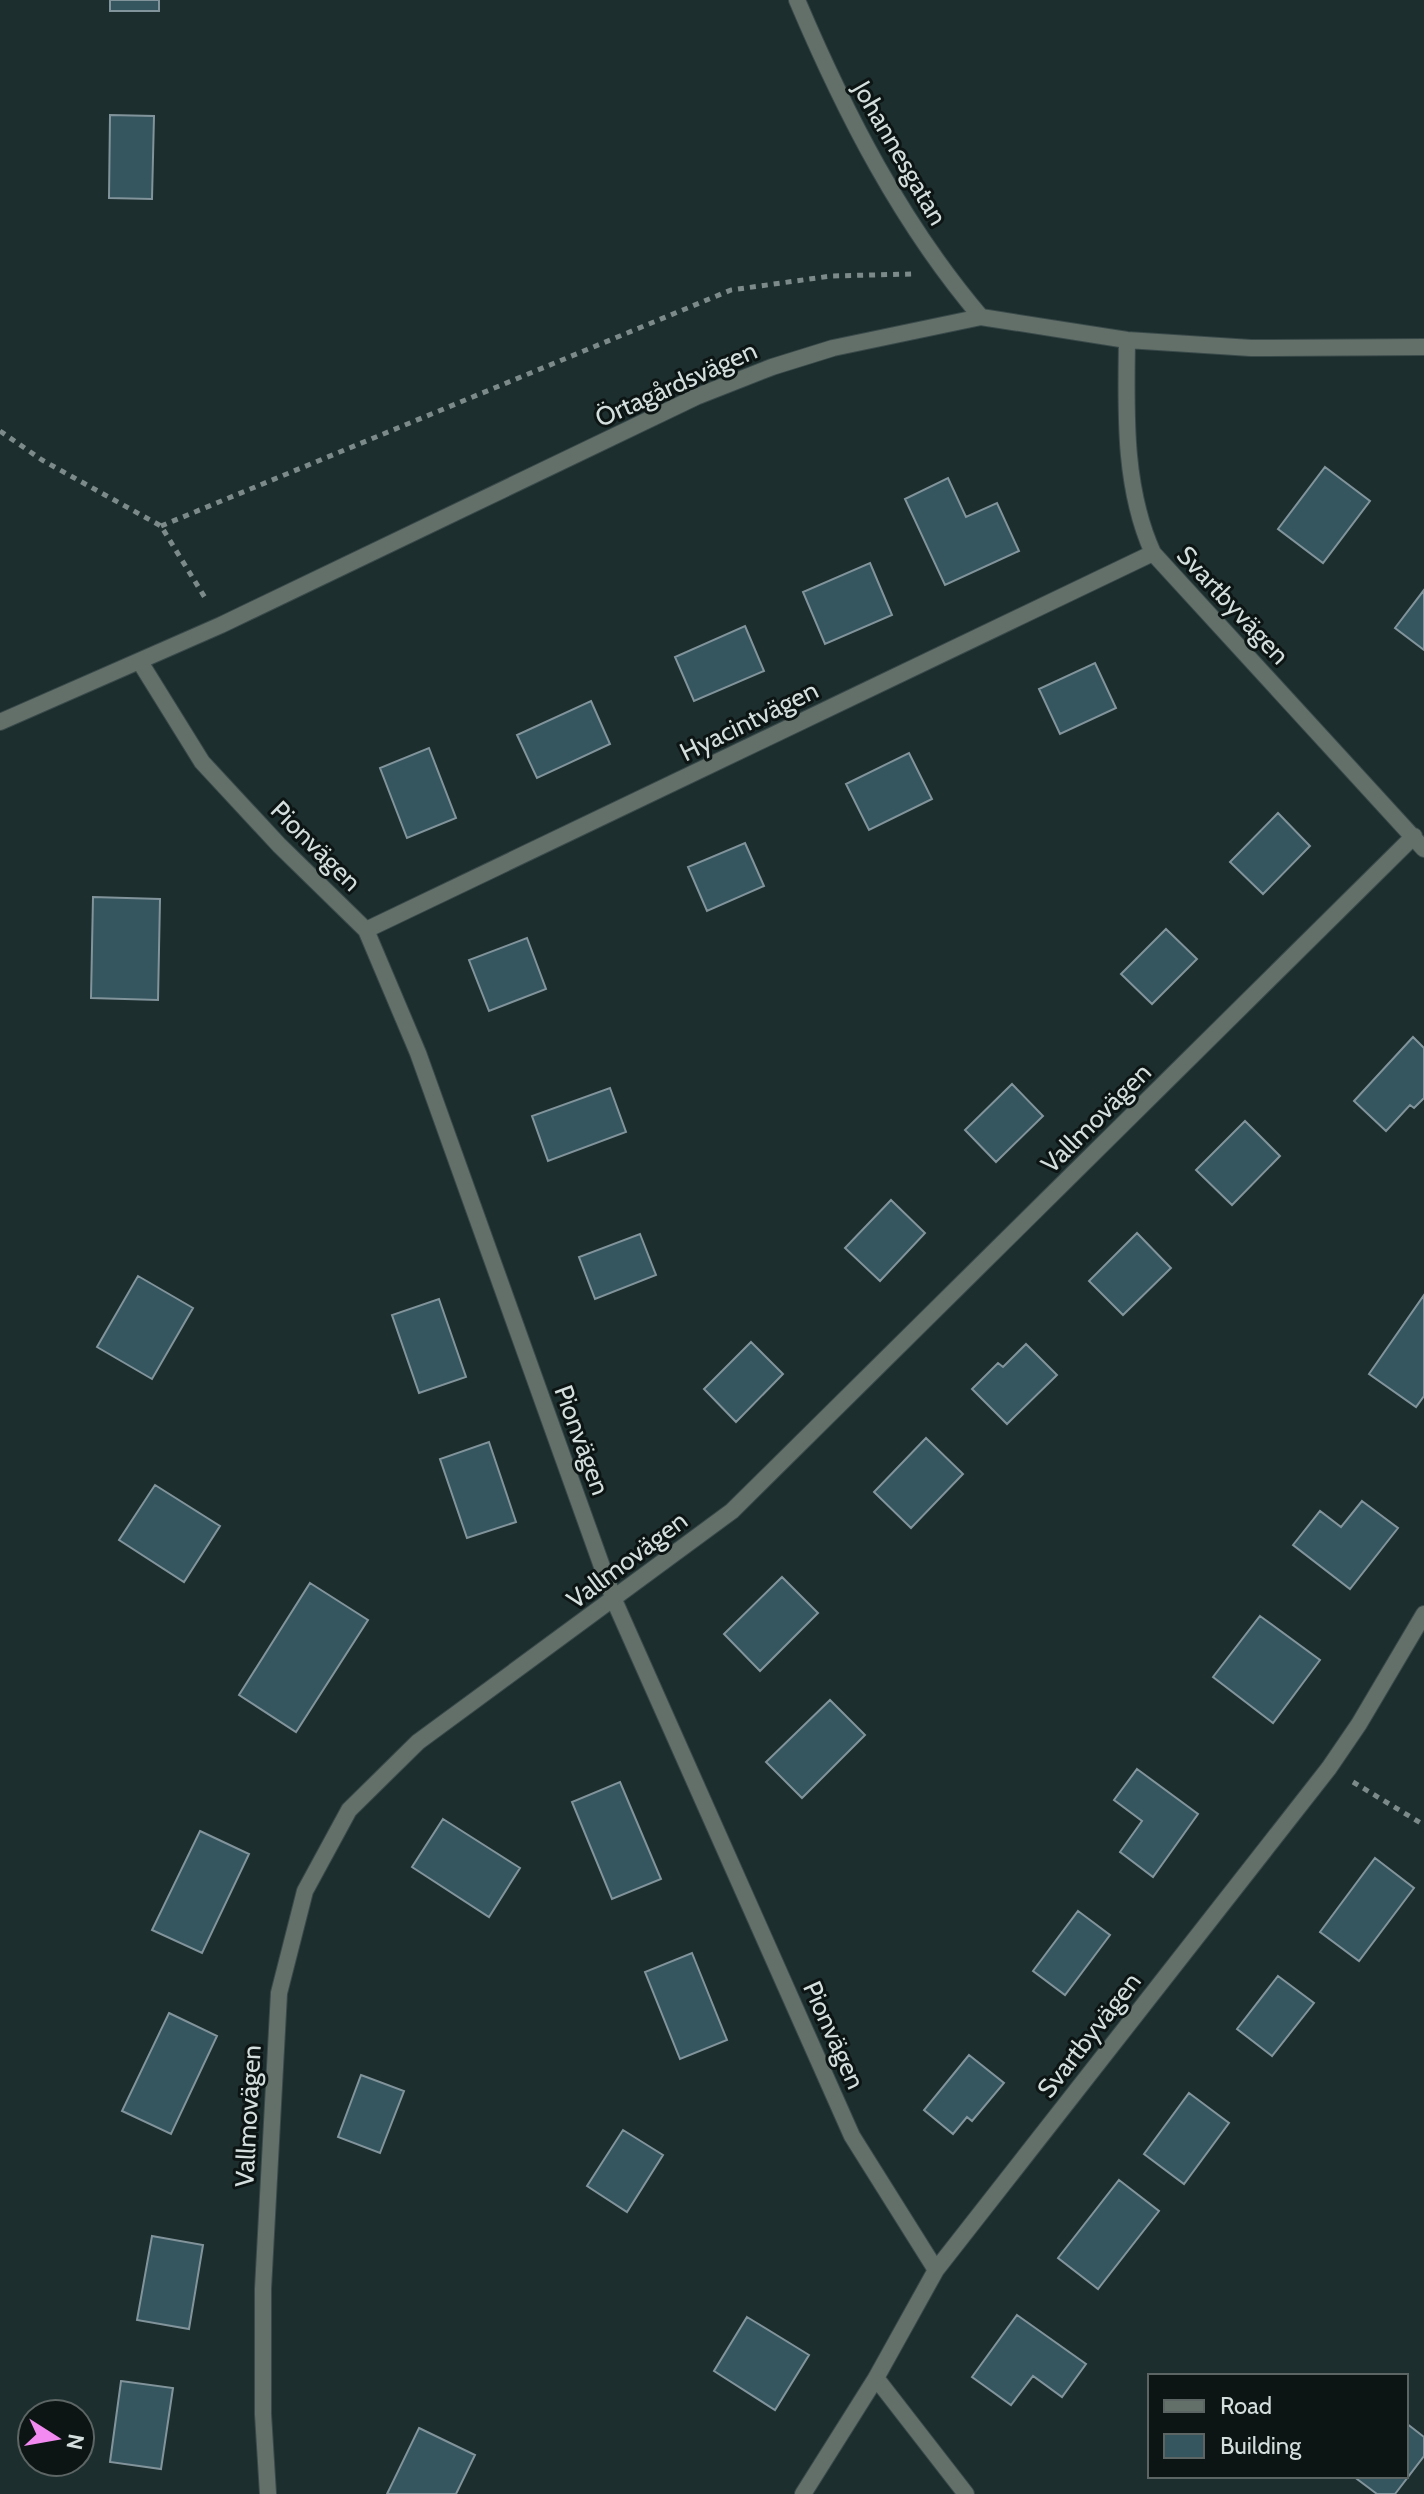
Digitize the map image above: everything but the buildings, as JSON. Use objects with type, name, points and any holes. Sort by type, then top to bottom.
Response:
[{"type":"street","name":"Johannesgatan","points":[[797,0],[834,87],[905,215],[944,273],[981,317]]},
{"type":"street","name":"Örtagårdsvägen","points":[[0,722],[221,625],[698,396],[772,367],[833,348],[981,317],[1127,340],[1251,348],[1424,347]]},
{"type":"street","name":"Svartbyvägen","points":[[1127,340],[1125,415],[1130,468],[1141,528],[1153,553],[1419,842]]},
{"type":"street","name":"Hyacintvägen","points":[[366,930],[1153,553]]},
{"type":"street","name":"Pionvägen","points":[[140,662],[202,762],[279,845],[366,930],[418,1053],[614,1600],[852,2136],[936,2270]]},
{"type":"street","name":"Vallmovägen","points":[[268,2494],[263,2414],[263,2289],[279,1993],[305,1891],[349,1810],[418,1742],[732,1511],[1419,842]]},
{"type":"street","name":"Svartbyvägen","points":[[803,2494],[876,2378],[936,2270],[1329,1768],[1359,1724],[1424,1614]]},
{"type":"street","points":[[876,2378],[966,2494]]},
{"type":"path","points":[[161,526],[731,290],[831,276],[944,273]]},
{"type":"path","points":[[0,431],[42,460],[161,526],[221,625]]},
{"type":"path","points":[[1329,1768],[1424,1825]]}]
